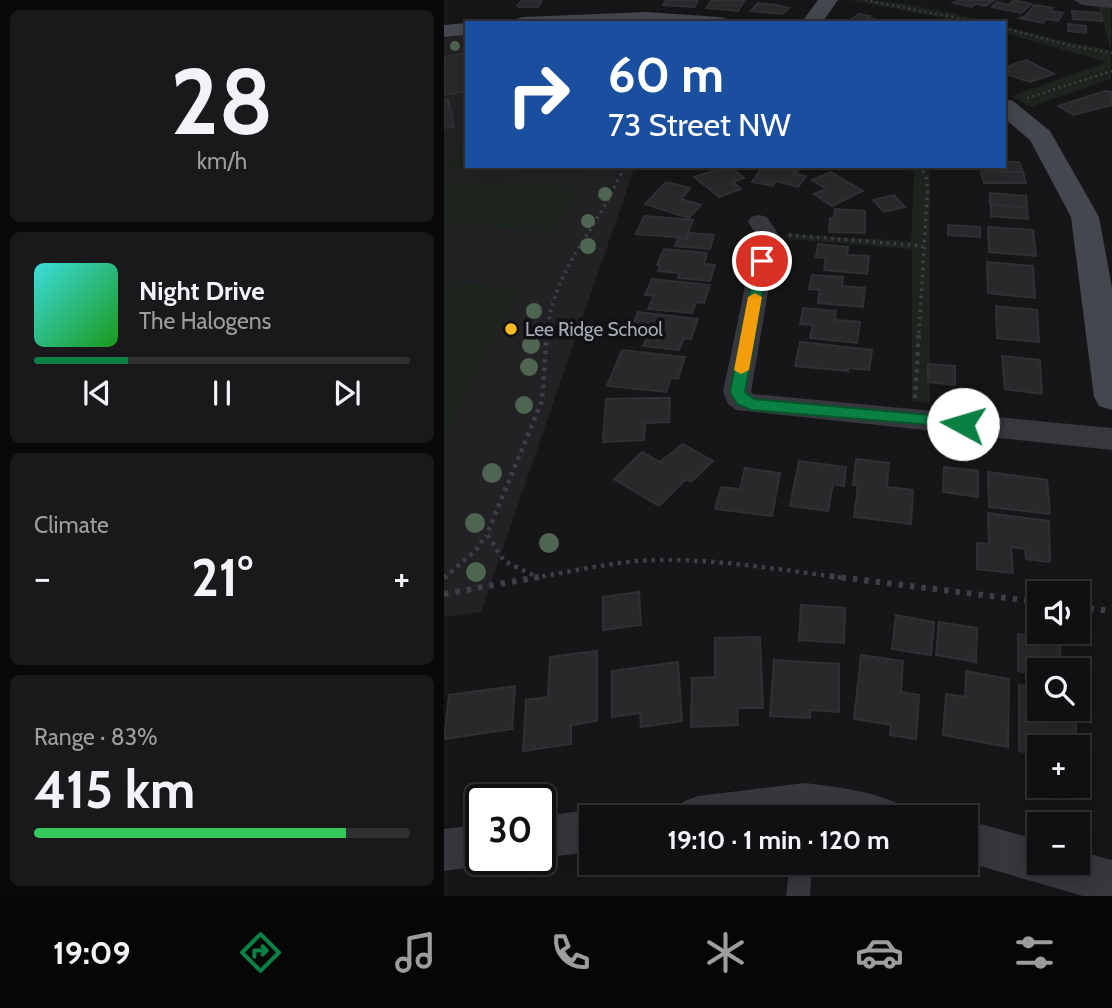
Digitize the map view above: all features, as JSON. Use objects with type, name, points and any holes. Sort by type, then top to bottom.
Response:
[{"type":"street","points":[[812,21],[828,0]]},
{"type":"street","points":[[1082,0],[1111,3]]},
{"type":"street","points":[[548,21],[586,18],[703,21]]},
{"type":"street","points":[[444,32],[465,29]]},
{"type":"street","points":[[1006,108],[1041,136],[1098,218],[1111,397]]},
{"type":"street","points":[[759,222],[767,234],[737,392],[746,403],[1111,439]]},
{"type":"street","points":[[556,835],[579,832]]},
{"type":"street","points":[[978,844],[1027,858]]},
{"type":"street","points":[[444,850],[465,847]]},
{"type":"street","points":[[1086,875],[1111,882]]},
{"type":"lane","points":[[798,896],[799,875]]},
{"type":"path","points":[[865,0],[973,21]]},
{"type":"path","points":[[1006,29],[1111,53]]},
{"type":"path","points":[[1006,107],[1111,71]]},
{"type":"path","points":[[444,578],[476,550],[487,534],[541,401],[546,378],[546,333],[554,294],[566,267],[604,210],[623,168]]},
{"type":"path","points":[[914,404],[927,180],[922,168]]},
{"type":"path","points":[[789,234],[923,246]]},
{"type":"path","points":[[487,534],[501,560],[518,571],[538,576]]},
{"type":"path","points":[[444,594],[538,576],[658,560],[757,567],[1027,601]]},
{"type":"path","points":[[1090,608],[1111,611]]},
{"type":"shaded area","points":[[849,0],[921,7],[984,21],[958,21]]},
{"type":"shaded area","points":[[1098,5],[1111,5],[1111,50]]},
{"type":"shaded area","points":[[1006,27],[1111,50],[1111,79],[1030,107],[1011,96],[1107,62],[1006,34]]},
{"type":"shaded area","name":"Lee Ridge School","points":[[465,35],[465,168],[634,168],[481,612],[444,617],[444,38]]},
{"type":"shaded area","points":[[465,138],[465,168],[583,168],[581,173],[445,169]]},
{"type":"shaded area","points":[[906,168],[930,170],[930,403],[912,401],[912,249],[787,239],[787,234],[911,241],[914,174]]},
{"type":"shaded area","points":[[444,181],[580,187],[557,231],[444,224]]},
{"type":"shaded area","points":[[444,282],[522,287],[444,440]]},
{"type":"building","points":[[523,0],[542,0],[538,7],[519,7],[517,5]]},
{"type":"building","points":[[666,0],[698,0],[695,7],[663,5]]},
{"type":"building","points":[[712,0],[745,0],[738,11],[706,8]]},
{"type":"building","points":[[960,0],[994,0],[986,6],[976,4],[972,7],[953,3]]},
{"type":"building","points":[[1014,0],[1031,4],[1021,13],[992,7],[997,2],[1009,5]]},
{"type":"building","points":[[758,3],[789,8],[782,14],[751,11]]},
{"type":"building","points":[[1034,5],[1053,8],[1051,11],[1063,13],[1058,21],[1046,19],[1043,23],[1020,18],[1026,16]]},
{"type":"building","points":[[1072,11],[1101,13],[1102,21],[1073,19]]},
{"type":"building","points":[[859,14],[883,21],[849,21]]},
{"type":"building","points":[[1068,24],[1086,26],[1086,33],[1068,31]]},
{"type":"building","points":[[465,53],[465,91],[444,95],[444,57]]},
{"type":"building","points":[[1026,60],[1054,74],[1030,82],[1006,74],[1010,72],[1006,67]]},
{"type":"building","points":[[1105,91],[1112,92],[1112,105],[1074,115],[1058,106]]},
{"type":"building","points":[[448,99],[454,127],[444,128],[444,100]]},
{"type":"building","points":[[1006,162],[1019,162],[1023,172],[981,171],[980,168],[1006,168]]},
{"type":"building","points":[[732,168],[744,178],[733,182],[741,189],[719,197],[694,177]]},
{"type":"building","points":[[762,168],[798,171],[795,174],[806,176],[798,187],[776,181],[773,186],[752,182]]},
{"type":"building","points":[[831,172],[863,191],[832,206],[814,194],[826,189],[812,180]]},
{"type":"building","points":[[981,172],[1023,172],[1026,183],[984,183]]},
{"type":"building","points":[[666,182],[690,188],[681,199],[701,205],[689,218],[645,204]]},
{"type":"building","points":[[990,193],[1026,196],[1027,208],[990,204]]},
{"type":"building","points":[[894,195],[905,207],[884,212],[873,200]]},
{"type":"building","points":[[991,204],[1027,208],[1028,219],[991,216]]},
{"type":"building","points":[[835,209],[865,211],[865,233],[829,232],[830,218],[834,218]]},
{"type":"building","points":[[644,216],[693,220],[686,238],[636,234]]},
{"type":"building","points":[[948,225],[980,227],[980,237],[948,235]]},
{"type":"building","points":[[988,227],[1033,230],[1036,256],[989,252]]},
{"type":"building","points":[[689,233],[714,235],[710,249],[675,246],[678,238],[687,239]]},
{"type":"building","points":[[818,244],[848,247],[847,255],[869,256],[867,274],[824,270],[826,258],[816,257]]},
{"type":"building","points":[[664,249],[707,253],[704,264],[715,265],[710,281],[678,278],[680,273],[658,271],[660,265],[657,265]]},
{"type":"building","points":[[987,262],[1033,266],[1035,298],[988,293]]},
{"type":"building","points":[[812,275],[843,277],[842,286],[865,288],[863,307],[818,303],[820,290],[809,289]]},
{"type":"building","points":[[652,279],[710,285],[704,303],[696,302],[692,313],[648,309],[654,296],[645,295]]},
{"type":"building","points":[[996,306],[1037,310],[1039,342],[997,338]]},
{"type":"building","points":[[803,308],[836,311],[835,320],[860,322],[857,343],[810,338],[813,325],[800,324]]},
{"type":"building","points":[[638,312],[698,319],[691,339],[684,338],[679,350],[643,346],[649,332],[631,330]]},
{"type":"building","points":[[800,342],[872,350],[869,370],[848,368],[848,371],[795,366]]},
{"type":"building","points":[[622,350],[685,357],[678,379],[671,378],[666,392],[607,386]]},
{"type":"building","points":[[1002,356],[1040,360],[1042,394],[1005,389]]},
{"type":"building","points":[[928,364],[955,366],[955,385],[928,382]]},
{"type":"building","points":[[670,398],[669,422],[645,423],[644,440],[603,442],[606,399]]},
{"type":"building","points":[[683,444],[713,461],[691,482],[686,479],[659,506],[614,479],[642,452],[660,462]]},
{"type":"building","points":[[856,459],[889,463],[887,487],[913,490],[911,524],[854,517],[858,485],[853,485]]},
{"type":"building","points":[[799,461],[846,467],[844,486],[833,484],[828,511],[790,506]]},
{"type":"building","points":[[944,467],[978,471],[978,497],[943,492]]},
{"type":"building","points":[[745,468],[780,473],[772,516],[715,509],[721,487],[740,489]]},
{"type":"building","points":[[988,472],[1047,480],[1050,514],[989,507]]},
{"type":"building","points":[[988,513],[1049,521],[1050,562],[1026,559],[1025,549],[1011,547],[1013,573],[977,569],[977,543],[989,544]]},
{"type":"building","points":[[639,592],[641,625],[603,630],[603,597]]},
{"type":"building","points":[[801,605],[845,608],[844,643],[799,640]]},
{"type":"building","points":[[896,615],[934,622],[931,655],[892,649]]},
{"type":"building","points":[[939,622],[977,628],[976,662],[936,655]]},
{"type":"building","points":[[1018,634],[1027,636],[1027,644],[1060,644],[1061,658],[1027,658],[1027,673],[1018,671]]},
{"type":"building","points":[[760,637],[763,708],[737,708],[738,725],[691,727],[692,678],[715,677],[715,638]]},
{"type":"building","points":[[597,651],[597,721],[571,725],[571,744],[523,751],[526,700],[548,697],[550,657]]},
{"type":"building","points":[[861,655],[903,661],[901,692],[919,695],[916,739],[890,735],[891,725],[854,719]]},
{"type":"building","points":[[774,660],[839,664],[839,712],[810,710],[810,718],[770,716]]},
{"type":"building","points":[[678,662],[682,721],[641,727],[640,713],[612,717],[612,671]]},
{"type":"building","points":[[966,671],[1009,679],[1008,747],[943,735],[946,694],[965,697]]},
{"type":"building","points":[[1019,685],[1027,687],[1027,721],[1076,721],[1076,735],[1027,735],[1027,753],[1019,751]]},
{"type":"building","points":[[515,686],[512,729],[444,739],[449,695]]},
{"type":"slow traffic","points":[[741,370],[755,297]]},
{"type":"place","name":"Lee Ridge School","points":[[511,329]]},
{"type":"route","points":[[762,261],[737,392],[742,400],[751,404],[963,424]]}]
